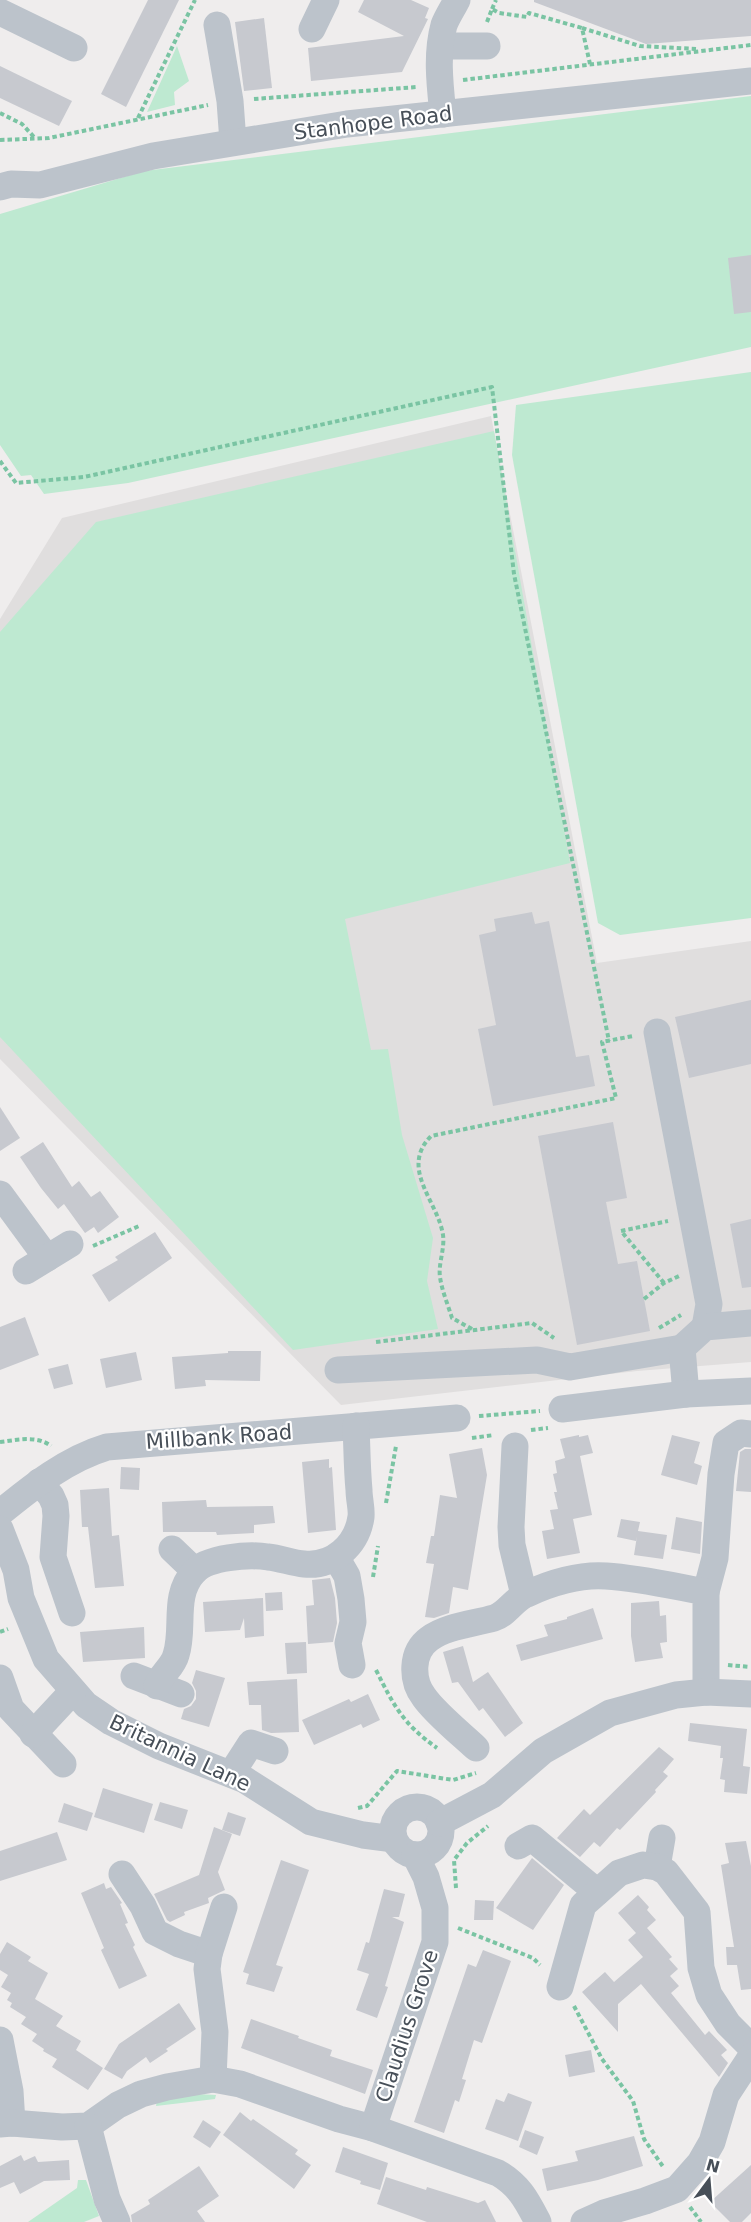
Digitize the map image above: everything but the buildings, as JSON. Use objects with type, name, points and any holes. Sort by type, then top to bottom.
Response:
[{"type":"street","points":[[312,29],[326,0]]},
{"type":"street","points":[[443,114],[440,85],[441,46],[445,25],[457,0]]},
{"type":"street","points":[[0,12],[74,48]]},
{"type":"street","points":[[217,25],[230,101],[233,142]]},
{"type":"street","points":[[441,46],[481,45]]},
{"type":"street","name":"Stanhope Road","points":[[0,187],[11,184],[40,185],[153,156],[347,124],[751,81]]},
{"type":"street","points":[[0,205],[15,201],[40,185]]},
{"type":"street","points":[[657,1032],[709,1304],[705,1328]]},
{"type":"street","points":[[0,1194],[36,1265],[70,1244]]},
{"type":"street","points":[[338,1370],[537,1360],[570,1367],[682,1348],[705,1328],[751,1323]]},
{"type":"street","points":[[682,1348],[686,1394]]},
{"type":"street","points":[[561,1409],[686,1394],[751,1391]]},
{"type":"street","name":"Millbank Road","points":[[0,1513],[39,1482],[66,1465],[86,1453],[107,1447],[457,1418]]},
{"type":"street","points":[[158,1685],[159,1680],[176,1657],[180,1604],[188,1581],[195,1571],[208,1563],[234,1558],[267,1557],[303,1564],[320,1564],[336,1557],[348,1547],[356,1535],[362,1515],[356,1426]]},
{"type":"street","points":[[706,1692],[706,1592],[715,1558],[721,1474],[726,1443],[741,1433],[751,1434]]},
{"type":"street","points":[[515,1446],[510,1527],[524,1594]]},
{"type":"street","points":[[39,1482],[51,1496],[55,1505],[52,1557],[72,1613]]},
{"type":"street","name":"Britannia Lane","points":[[0,1529],[16,1570],[21,1598],[46,1659],[86,1705],[111,1722],[159,1746],[245,1780],[311,1822],[405,1847]]},
{"type":"street","points":[[172,1549],[195,1571]]},
{"type":"street","points":[[336,1557],[347,1576],[351,1599],[353,1622],[348,1643],[362,1664]]},
{"type":"street","points":[[478,1760],[424,1697],[416,1679],[416,1661],[421,1646],[430,1638],[497,1617],[524,1594],[559,1582],[587,1576],[606,1576],[706,1592]]},
{"type":"street","points":[[0,1678],[11,1709],[63,1764]]},
{"type":"street","points":[[33,1734],[73,1690]]},
{"type":"street","points":[[439,1823],[492,1795],[543,1751],[610,1713],[676,1695],[706,1692],[751,1694]]},
{"type":"street","points":[[231,1774],[251,1743],[275,1751]]},
{"type":"street","points":[[414,1807],[428,1809],[439,1823],[439,1840],[427,1852],[405,1847],[394,1823],[399,1814],[414,1807]]},
{"type":"street","points":[[518,1846],[532,1838],[597,1892]]},
{"type":"street","points":[[657,1866],[662,1838]]},
{"type":"street","name":"Claudius Grove","points":[[373,2128],[435,1942],[435,1908],[426,1877],[405,1847]]},
{"type":"street","points":[[560,1987],[584,1905],[619,1873],[643,1865],[657,1866],[666,1872],[697,1912],[701,1968],[709,1995],[728,2024],[751,2047]]},
{"type":"street","points":[[122,1874],[142,1906],[154,1932],[179,1944],[209,1954]]},
{"type":"street","points":[[213,2079],[215,2032],[207,1969],[209,1954],[224,1907]]},
{"type":"street","points":[[0,2040],[10,2091],[6,2123],[62,2127],[88,2126],[118,2105],[141,2094],[213,2079],[240,2084],[463,2159],[513,2182],[538,2222]]},
{"type":"street","points":[[584,2222],[677,2189],[700,2163],[712,2142],[726,2096],[751,2057]]},
{"type":"street","points":[[88,2126],[114,2221]]},
{"type":"path","points":[[137,118],[195,0]]},
{"type":"path","points":[[481,45],[476,32],[486,25],[496,0]]},
{"type":"path","points":[[492,9],[499,13],[527,17],[529,13],[640,46],[708,50]]},
{"type":"path","points":[[582,28],[590,64]]},
{"type":"path","points":[[0,140],[49,138],[137,118],[230,101],[440,85],[478,77],[751,45]]},
{"type":"path","points":[[0,113],[22,124],[34,138]]},
{"type":"path","points":[[0,461],[16,483],[84,477],[492,387],[514,574],[609,1041]]},
{"type":"path","points":[[472,1329],[452,1318],[439,1276],[444,1238],[417,1165],[424,1143],[431,1136],[616,1098],[602,1042],[657,1032]]},
{"type":"path","points":[[664,1283],[621,1231],[692,1216]]},
{"type":"path","points":[[644,1299],[664,1283],[701,1266]]},
{"type":"path","points":[[457,1418],[561,1409]]},
{"type":"path","points":[[385,1511],[397,1445],[398,1424]]},
{"type":"path","points":[[0,1442],[44,1440],[50,1444],[66,1465]]},
{"type":"path","points":[[373,1581],[380,1535]]},
{"type":"path","points":[[362,1664],[416,1733],[443,1752]]},
{"type":"path","points":[[356,1808],[367,1806],[397,1771],[453,1780],[478,1760]]},
{"type":"path","points":[[456,1889],[454,1860],[467,1843],[493,1823]]},
{"type":"path","points":[[476,1935],[533,1958],[560,1987],[570,2000],[602,2059],[633,2101],[644,2139],[664,2168]]},
{"type":"shaded area","points":[[491,416],[597,963],[751,941],[751,1362],[637,1371],[341,1405],[0,1059],[0,619],[62,518]]},
{"type":"green space","points":[[177,46],[189,81],[174,92],[175,105],[147,112]]},
{"type":"green space","points":[[751,96],[751,347],[128,483],[44,494],[31,475],[21,476],[0,445],[0,214],[144,171]]},
{"type":"green space","points":[[751,372],[751,918],[620,935],[598,923],[512,455],[516,405]]},
{"type":"green space","points":[[494,431],[570,863],[345,919],[371,1050],[388,1049],[402,1135],[433,1238],[427,1281],[438,1329],[293,1350],[0,1037],[0,632],[96,522]]},
{"type":"green space","points":[[196,2094],[216,2095],[215,2099],[156,2106],[157,2100]]},
{"type":"green space","points":[[78,2180],[86,2180],[99,2216],[84,2222],[28,2222],[77,2188]]}]
